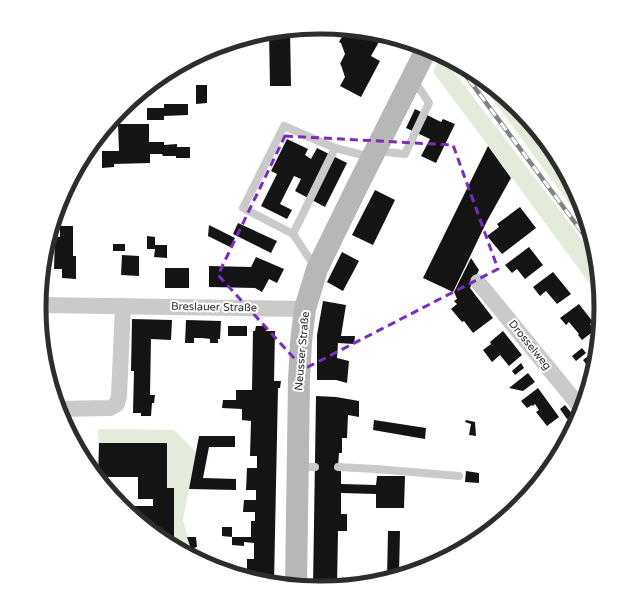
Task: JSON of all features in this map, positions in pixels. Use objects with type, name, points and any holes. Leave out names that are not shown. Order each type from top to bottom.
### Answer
[{"type":"main road","name":"Neusser Straße","points":[[297,580],[307,467],[299,380],[305,308],[317,269],[424,55]]},
{"type":"street","name":"Drosselweg","points":[[478,282],[576,402]]},
{"type":"street","name":"Breslauer Straße","points":[[46,305],[305,308]]},
{"type":"street","points":[[66,409],[110,408],[117,404],[119,396],[123,306]]},
{"type":"lane","points":[[317,269],[293,234],[242,208],[284,126],[335,148],[374,154]]},
{"type":"lane","points":[[293,234],[335,148]]},
{"type":"lane","points":[[338,467],[460,476]]},
{"type":"highlighted area","points":[[285,136],[453,145],[498,269],[304,369],[218,275]]},
{"type":"green space","points":[[438,61],[450,67],[586,245],[593,288],[513,179],[433,72]]},
{"type":"green space","points":[[487,92],[513,114],[537,141],[557,171],[577,214]]},
{"type":"green space","points":[[98,429],[174,430],[196,452],[183,520],[189,542],[184,545],[170,536],[174,536],[174,488],[167,488],[167,443],[99,443]]},
{"type":"building","points":[[343,35],[380,40],[371,56],[380,61],[361,97],[340,86],[345,77],[340,64],[345,54],[341,43],[339,42]]},
{"type":"building","points":[[290,36],[291,86],[270,86],[269,39]]},
{"type":"building","points":[[196,85],[207,85],[207,103],[196,104]]},
{"type":"building","points":[[164,104],[188,104],[188,115],[164,116],[164,120],[147,120],[147,108],[164,108]]},
{"type":"building","points":[[415,109],[441,122],[443,119],[455,124],[436,163],[421,156],[430,139],[406,128]]},
{"type":"building","points":[[118,124],[149,124],[149,142],[164,142],[164,145],[177,144],[177,147],[190,147],[190,158],[176,158],[176,156],[150,154],[150,163],[114,164],[114,167],[102,168],[102,151],[119,151]]},
{"type":"building","points":[[287,139],[308,149],[305,155],[311,159],[317,148],[347,163],[325,207],[295,191],[301,179],[294,176],[280,204],[292,210],[287,219],[261,206],[277,174],[271,171]]},
{"type":"building","points":[[488,146],[511,178],[487,221],[453,292],[423,278]]},
{"type":"building","points":[[375,190],[395,200],[373,245],[352,235]]},
{"type":"building","points":[[520,207],[536,228],[502,254],[487,236],[499,227],[497,224]]},
{"type":"building","points":[[238,223],[277,241],[271,253],[233,234]]},
{"type":"building","points":[[209,225],[235,238],[230,247],[208,236]]},
{"type":"building","points":[[60,226],[73,226],[73,256],[76,256],[76,279],[62,278],[62,269],[54,269],[55,242],[56,237],[60,237]]},
{"type":"building","points":[[147,236],[155,237],[155,245],[167,245],[167,258],[154,257],[155,249],[147,249]]},
{"type":"building","points":[[113,244],[125,244],[125,251],[113,251]]},
{"type":"building","points":[[529,247],[543,265],[525,279],[517,269],[512,273],[505,265]]},
{"type":"building","points":[[342,252],[359,261],[343,291],[327,282]]},
{"type":"building","points":[[122,255],[139,256],[139,276],[121,275]]},
{"type":"building","points":[[256,257],[284,269],[277,283],[269,279],[262,292],[255,288],[209,287],[209,266],[251,267]]},
{"type":"building","points":[[471,258],[479,270],[470,288],[493,318],[473,333],[464,321],[462,322],[451,309],[457,304],[454,301],[457,299],[454,292]]},
{"type":"building","points":[[165,268],[189,268],[189,288],[165,288]]},
{"type":"building","points":[[553,272],[571,294],[557,304],[546,291],[540,296],[533,287]]},
{"type":"building","points":[[323,301],[346,305],[341,336],[355,336],[354,344],[338,343],[337,358],[349,361],[347,383],[336,380],[317,380],[317,335]]},
{"type":"building","points":[[579,304],[593,322],[590,324],[593,327],[592,332],[582,340],[569,322],[566,325],[560,318]]},
{"type":"building","points":[[132,319],[172,320],[171,340],[151,339],[150,395],[155,395],[154,403],[152,403],[151,416],[141,416],[141,413],[133,413],[134,371],[131,371]]},
{"type":"building","points":[[186,320],[221,321],[220,339],[218,339],[218,343],[210,343],[210,339],[194,338],[194,343],[185,343]]},
{"type":"building","points":[[228,326],[247,326],[247,336],[228,336]]},
{"type":"building","points":[[256,326],[266,326],[266,331],[275,331],[274,381],[281,381],[280,388],[278,388],[274,577],[247,571],[247,559],[254,559],[254,543],[244,542],[244,546],[232,545],[232,537],[251,537],[251,521],[255,521],[255,512],[243,512],[244,500],[256,500],[256,490],[246,490],[247,468],[257,468],[257,456],[250,456],[251,421],[242,420],[242,409],[222,408],[223,400],[236,400],[236,390],[252,390],[253,331],[255,331]]},
{"type":"building","points":[[503,331],[522,355],[509,366],[500,355],[492,362],[483,350]]},
{"type":"building","points":[[582,348],[586,353],[576,361],[572,356]]},
{"type":"building","points":[[589,355],[587,365],[583,360]]},
{"type":"building","points":[[521,363],[524,368],[515,375],[512,371]]},
{"type":"building","points":[[528,373],[535,382],[523,391],[509,388]]},
{"type":"building","points":[[538,388],[559,417],[547,426],[536,412],[539,410],[535,404],[527,408],[521,401]]},
{"type":"building","points":[[316,396],[336,397],[359,401],[359,417],[348,415],[347,438],[342,438],[342,453],[339,453],[338,467],[341,471],[341,484],[376,485],[377,476],[405,476],[404,508],[376,508],[376,494],[341,493],[341,514],[347,514],[347,531],[338,531],[337,580],[313,581]]},
{"type":"building","points":[[565,405],[572,414],[571,416],[567,419],[560,409]]},
{"type":"building","points":[[374,420],[426,428],[425,439],[373,430]]},
{"type":"building","points":[[466,420],[475,422],[476,436],[469,435],[471,424],[465,422]]},
{"type":"building","points":[[199,436],[235,436],[235,447],[209,447],[203,478],[236,479],[236,490],[189,489]]},
{"type":"building","points":[[99,443],[167,443],[167,488],[174,488],[174,537],[168,535],[132,506],[153,506],[153,499],[138,499],[138,477],[105,477],[98,467]]},
{"type":"building","points":[[466,471],[479,473],[479,483],[465,482]]},
{"type":"building","points":[[222,527],[232,527],[232,537],[222,536]]},
{"type":"building","points":[[388,531],[400,531],[399,569],[387,573]]},
{"type":"building","points":[[187,537],[196,537],[197,547],[191,548]]},
{"type":"railway","points":[[467,77],[583,233]]}]
